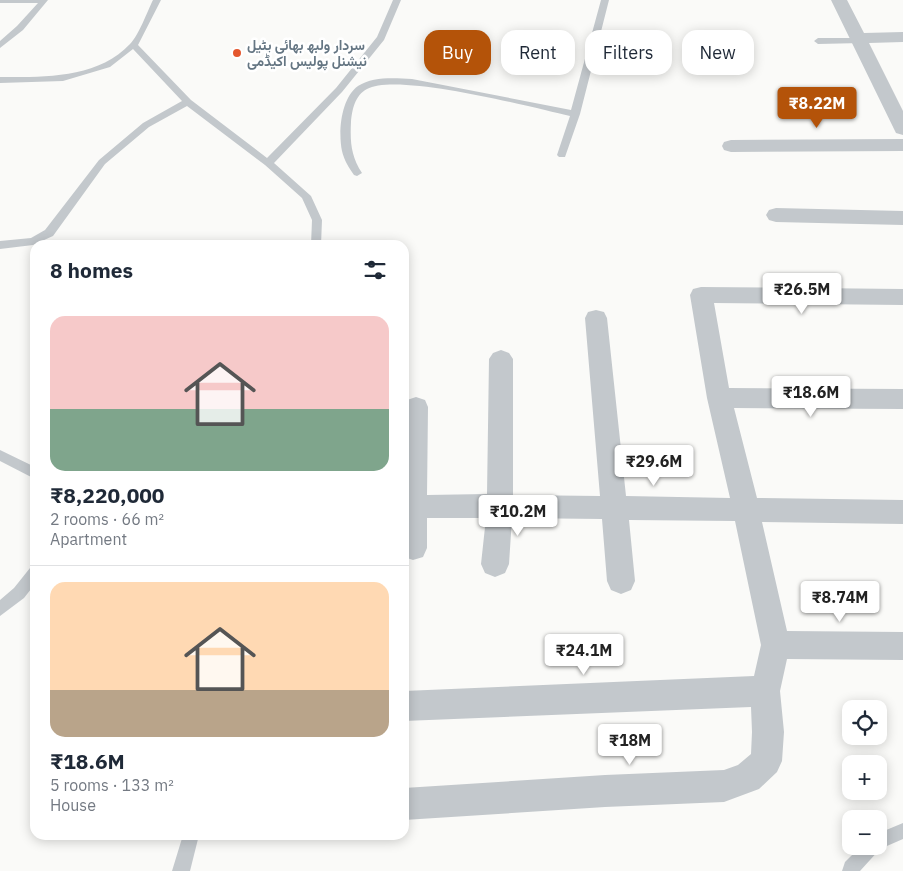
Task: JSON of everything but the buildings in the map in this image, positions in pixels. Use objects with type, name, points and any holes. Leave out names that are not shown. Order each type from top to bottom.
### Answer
[{"type":"street","points":[[839,0],[903,129]]},
{"type":"street","points":[[858,39],[903,37]]},
{"type":"street","points":[[879,56],[903,92]]},
{"type":"street","points":[[731,146],[903,145]]},
{"type":"street","points":[[776,215],[903,218]]},
{"type":"street","points":[[409,804],[605,791],[724,786],[748,778],[766,761],[768,732],[765,691],[776,645],[719,398],[701,295],[903,298]]},
{"type":"street","points":[[596,318],[612,508],[621,581]]},
{"type":"street","points":[[495,564],[500,506],[501,359]]},
{"type":"street","points":[[719,398],[903,399]]},
{"type":"street","points":[[413,548],[409,507],[416,407]]},
{"type":"street","points":[[409,507],[500,506],[903,512]]},
{"type":"street","points":[[776,645],[903,646]]},
{"type":"street","points":[[409,706],[765,691]]},
{"type":"lane","points":[[0,1],[43,0]]},
{"type":"lane","points":[[0,45],[20,28],[43,0]]},
{"type":"lane","points":[[0,80],[60,79],[107,65],[134,45],[157,0]]},
{"type":"lane","points":[[268,163],[339,90],[381,38],[397,0]]},
{"type":"lane","points":[[562,155],[576,114],[604,0]]},
{"type":"lane","points":[[818,41],[858,39]]},
{"type":"lane","points":[[134,45],[188,102],[268,163],[306,196],[317,220],[316,240]]},
{"type":"lane","points":[[357,173],[347,158],[345,140],[349,101],[356,92],[369,84],[400,80],[498,97],[576,114]]},
{"type":"lane","points":[[35,240],[49,232],[102,162],[146,126],[188,102]]},
{"type":"lane","points":[[0,246],[30,241]]},
{"type":"lane","points":[[0,455],[30,470]]},
{"type":"lane","points":[[0,609],[19,593],[30,579]]},
{"type":"lane","points":[[887,838],[903,831]]},
{"type":"lane","points":[[181,871],[190,840]]},
{"type":"lane","points":[[851,871],[851,868],[864,855]]},
{"type":"place","name":"سردار ولبھ بھائی پٹیل نیشنل پولیس اکیڈمی","points":[[237,53]]}]
